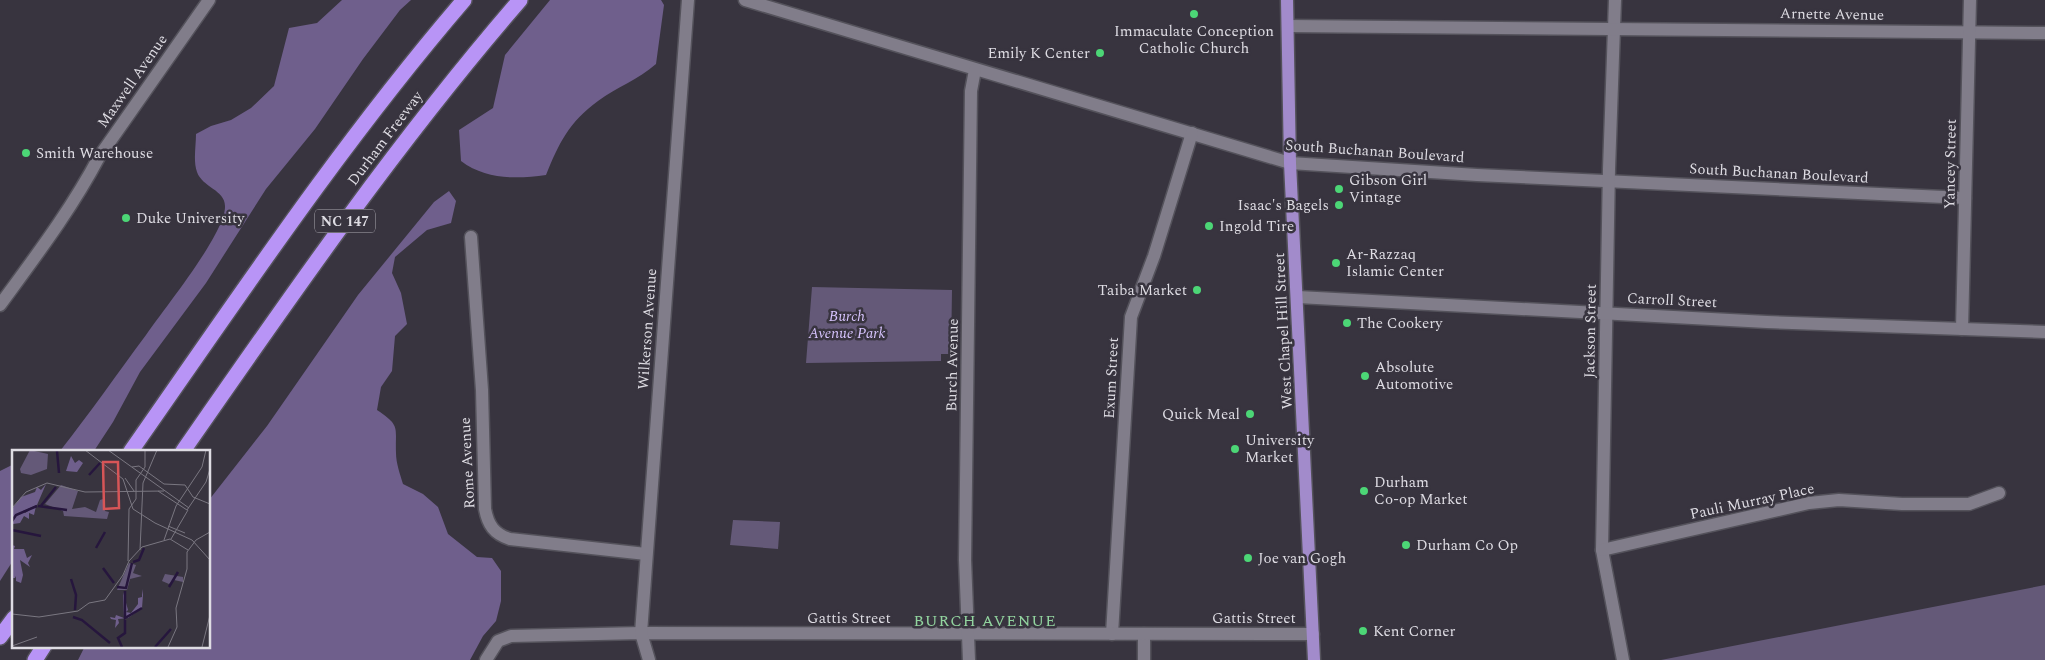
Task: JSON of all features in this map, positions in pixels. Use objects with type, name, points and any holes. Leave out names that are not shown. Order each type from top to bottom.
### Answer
[{"type":"highway","name":"Durham Freeway","points":[[132,450],[314,189],[371,112],[464,0]]},
{"type":"highway","name":"Durham Freeway","points":[[184,450],[364,194],[434,102],[520,0]]},
{"type":"highway","points":[[0,637],[12,621]]},
{"type":"highway","points":[[35,660],[43,648]]},
{"type":"main road","name":"West Chapel Hill Street","points":[[1287,0],[1290,163],[1298,297],[1314,660]]},
{"type":"street","name":"Maxwell Avenue","points":[[0,305],[42,248],[84,185],[99,157],[209,0]]},
{"type":"street","name":"Wilkerson Avenue","points":[[649,660],[641,634],[688,0]]},
{"type":"street","name":"South Buchanan Boulevard","points":[[745,0],[1290,163],[1965,198]]},
{"type":"street","name":"Jackson Street","points":[[1615,0],[1609,181],[1602,550],[1623,660]]},
{"type":"street","name":"Yancey Street","points":[[1962,329],[1970,0]]},
{"type":"street","name":"Arnette Avenue","points":[[1288,26],[2045,33]]},
{"type":"street","name":"Burch Avenue","points":[[969,660],[965,560],[971,91],[975,70]]},
{"type":"street","name":"Exum Street","points":[[1112,634],[1131,316],[1154,256],[1192,133]]},
{"type":"street","name":"Rome Avenue","points":[[471,237],[482,390],[485,509],[490,526],[502,536],[510,539],[646,554]]},
{"type":"street","name":"Carroll Street","points":[[1298,297],[1606,313],[2045,332]]},
{"type":"street","name":"Pauli Murray Place","points":[[1602,550],[1809,503],[1839,500],[1902,504],[1970,504],[1999,493]]},
{"type":"street","name":"Gattis Street","points":[[486,660],[498,641],[511,636],[641,634],[1313,634]]},
{"type":"street","points":[[1144,634],[1144,660]]},
{"type":"green space","name":"Burch Avenue Park","points":[[812,287],[952,290],[951,354],[941,354],[941,361],[806,363]]},
{"type":"green space","points":[[733,520],[780,522],[778,549],[730,545]]},
{"type":"green space","points":[[2045,585],[2045,660],[1661,660]]},
{"type":"shaded area","points":[[342,0],[411,0],[400,10],[363,59],[315,129],[266,189],[206,283],[140,372],[113,422],[95,450],[61,450],[192,271],[205,252],[223,218],[224,201],[217,192],[203,181],[197,172],[195,158],[196,134],[211,126],[231,120],[251,108],[274,86],[289,28],[317,23]]},
{"type":"shaded area","points":[[550,0],[661,0],[664,5],[656,64],[642,75],[598,101],[579,117],[566,134],[546,175],[502,177],[481,172],[461,161],[459,130],[493,108],[505,55]]},
{"type":"shaded area","points":[[449,191],[456,201],[451,223],[427,230],[395,257],[392,273],[401,293],[407,324],[395,336],[392,371],[381,387],[377,410],[390,420],[395,428],[398,468],[403,484],[423,494],[438,507],[448,534],[477,557],[492,558],[501,571],[501,601],[496,621],[483,636],[470,660],[78,660],[84,648],[210,648],[210,499],[267,426],[358,295],[434,202]]},
{"type":"shaded area","points":[[12,465],[12,562],[0,581],[0,471]]},
{"type":"place","name":"Immaculate Conception Catholic Church","points":[[1194,14]]},
{"type":"place","name":"Emily K Center","points":[[1100,53]]},
{"type":"place","name":"Smith Warehouse","points":[[26,153]]},
{"type":"place","name":"Gibson Girl Vintage","points":[[1339,189]]},
{"type":"place","name":"Isaac's Bagels","points":[[1339,205]]},
{"type":"place","name":"Duke University","points":[[126,218]]},
{"type":"place","name":"Ingold Tire","points":[[1209,226]]},
{"type":"place","name":"Ar-Razzaq Islamic Center","points":[[1336,263]]},
{"type":"place","name":"Taiba Market","points":[[1197,290]]},
{"type":"place","name":"The Cookery","points":[[1347,323]]},
{"type":"place","name":"Absolute Automotive","points":[[1365,376]]},
{"type":"place","name":"Quick Meal","points":[[1250,414]]},
{"type":"place","name":"University Market","points":[[1235,449]]},
{"type":"place","name":"Durham Co-op Market","points":[[1364,491]]},
{"type":"place","name":"Durham Co Op","points":[[1406,545]]},
{"type":"place","name":"Joe van Gogh","points":[[1248,558]]},
{"type":"place","name":"Kent Corner","points":[[1363,631]]},
{"type":"district","name":"BURCH AVENUE","points":[[985,620]]}]
